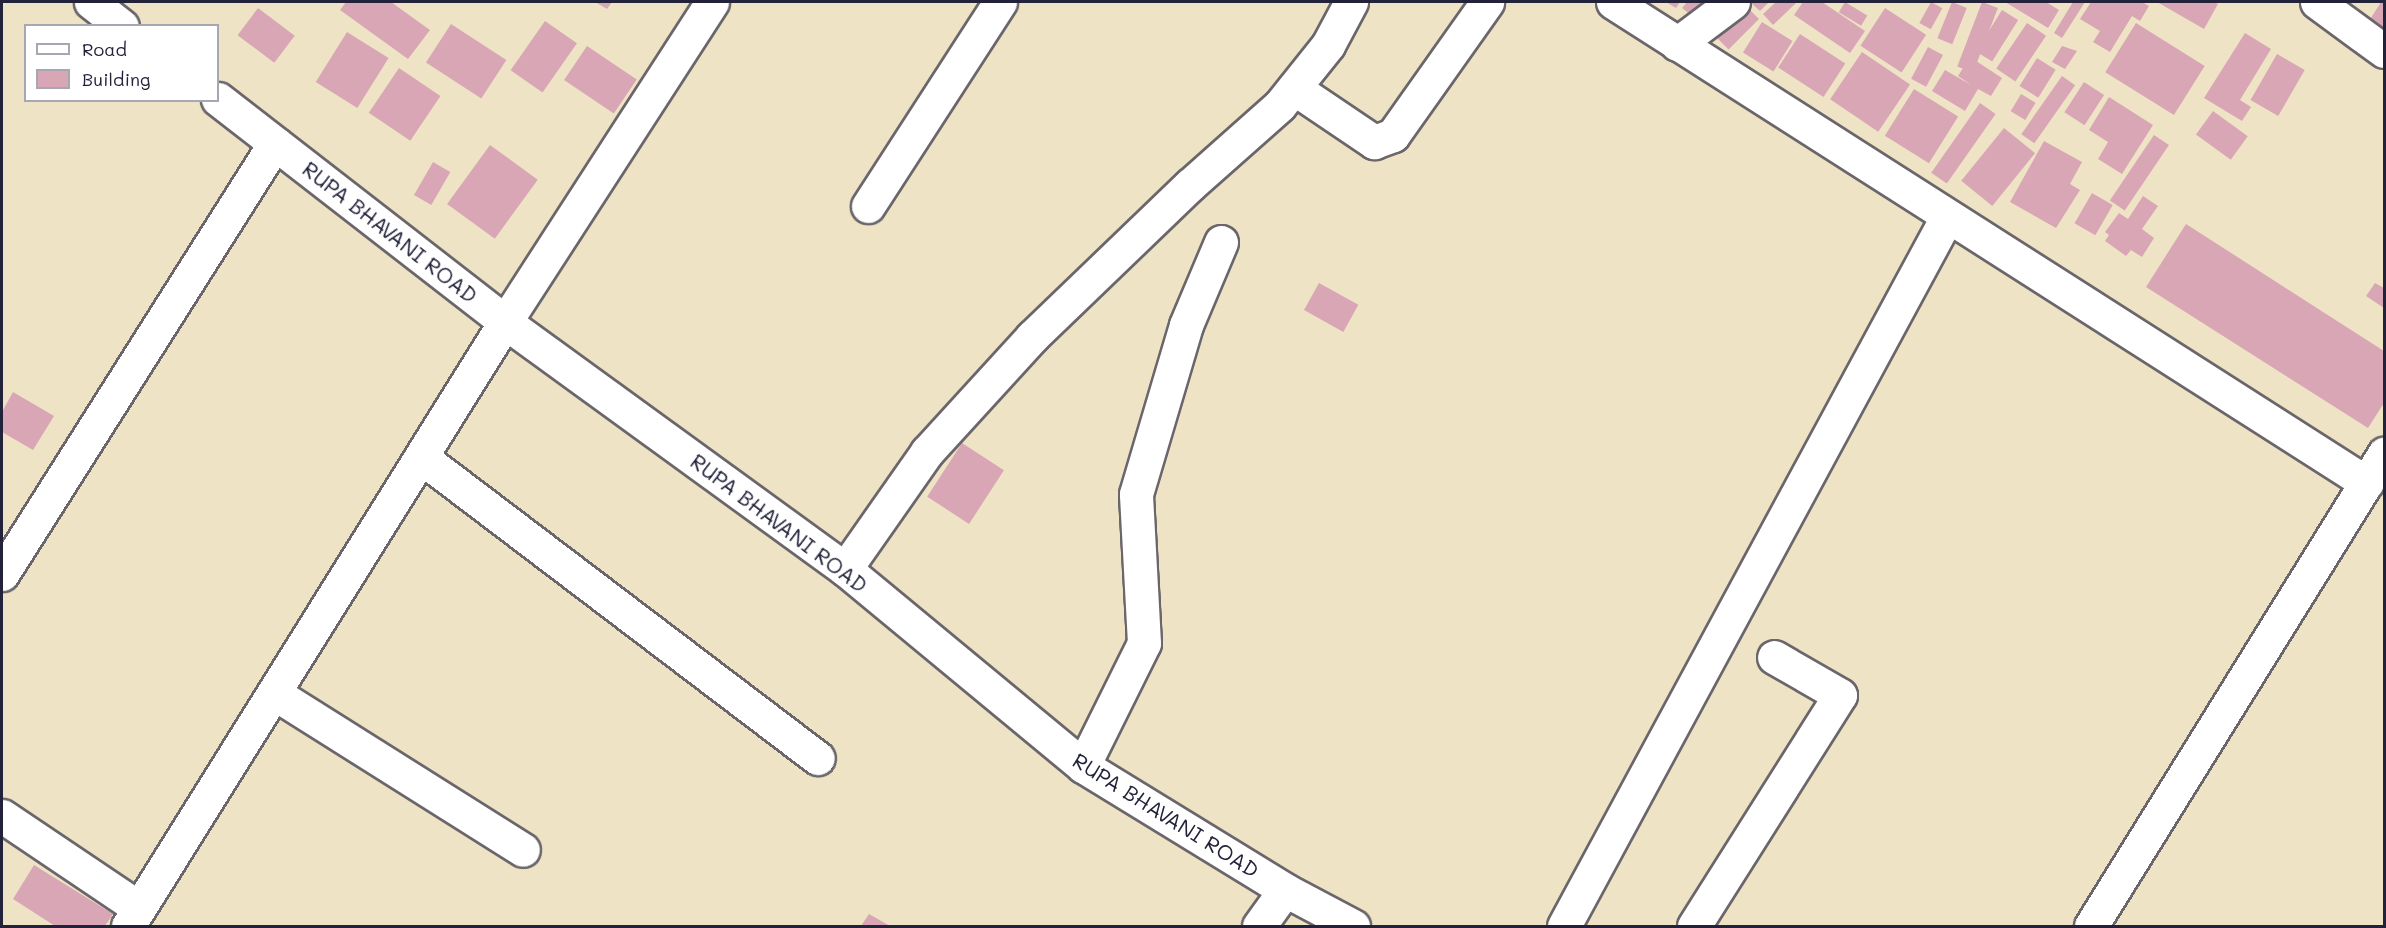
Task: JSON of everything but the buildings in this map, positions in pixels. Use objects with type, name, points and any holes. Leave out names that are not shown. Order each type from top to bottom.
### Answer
[{"type":"street","points":[[91,2],[119,24]]},
{"type":"street","points":[[2,816],[134,917],[505,322],[712,2]]},
{"type":"street","points":[[868,206],[1000,2]]},
{"type":"street","points":[[845,569],[927,452],[1032,337],[1190,185],[1280,105],[1328,45],[1351,2]]},
{"type":"street","points":[[1294,88],[1374,142],[1393,135],[1487,2]]},
{"type":"street","points":[[1613,2],[2367,483]]},
{"type":"street","points":[[1677,44],[1733,2]]},
{"type":"street","points":[[2317,2],[2385,51]]},
{"type":"street","name":"RUPA BHAVANI ROAD","points":[[219,100],[505,322],[845,569],[1083,766],[1285,890],[1353,927]]},
{"type":"street","points":[[2,574],[274,143]]},
{"type":"street","points":[[1564,927],[1947,217]]},
{"type":"street","points":[[1083,766],[1144,643],[1136,494],[1186,326],[1221,242]]},
{"type":"street","points":[[2091,927],[2385,454]]},
{"type":"street","points":[[421,457],[818,758]]},
{"type":"street","points":[[1694,927],[1840,695],[1774,657]]},
{"type":"street","points":[[274,693],[523,850]]},
{"type":"street","points":[[1259,927],[1285,890]]}]
